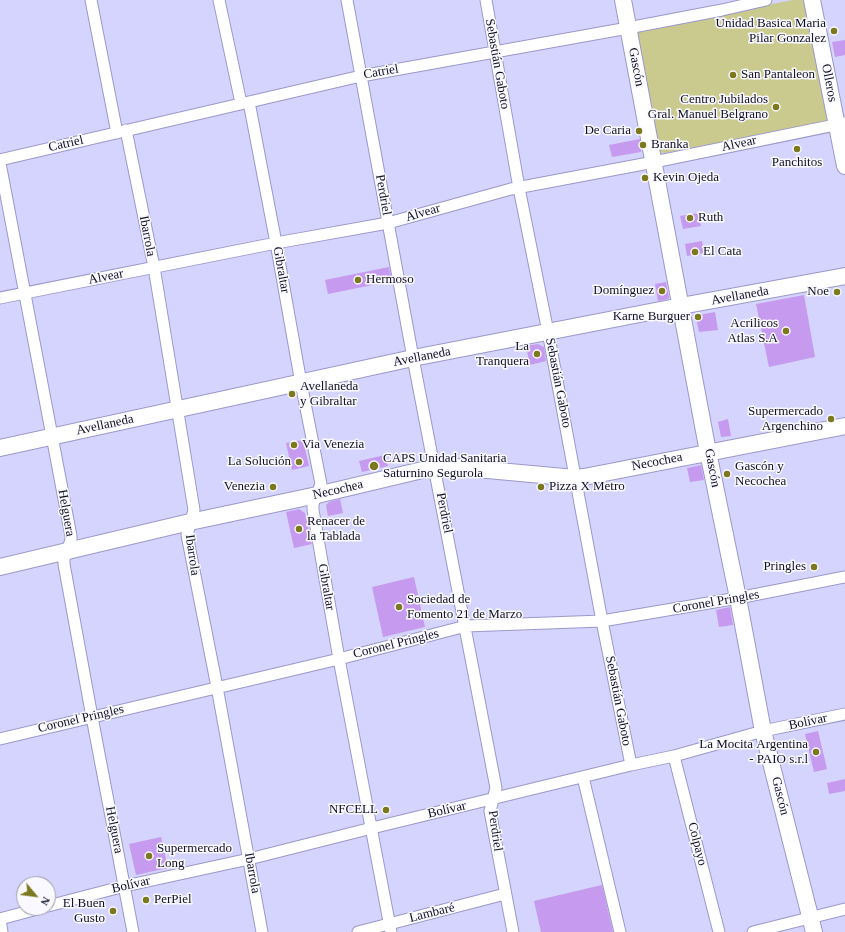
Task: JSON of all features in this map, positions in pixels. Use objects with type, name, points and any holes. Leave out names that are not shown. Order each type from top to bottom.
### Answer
[{"type":"street","name":"Ibarrola","points":[[92,0],[121,132],[154,267],[176,410],[194,510],[187,535],[217,687],[262,932]]},
{"type":"street","name":"Gibraltar","points":[[219,0],[245,103],[276,243],[321,484],[313,504],[313,510],[339,659],[390,928]]},
{"type":"street","name":"Perdriel","points":[[347,0],[496,788],[490,811],[513,932]]},
{"type":"street","name":"Sebastián Gaboto","points":[[486,0],[519,188],[631,765]]},
{"type":"street","name":"Gascón","points":[[623,0],[708,452],[738,598],[763,732],[812,925]]},
{"type":"street","name":"Catriel","points":[[0,160],[361,76],[628,28],[766,0]]},
{"type":"street","name":"Olleros","points":[[812,0],[841,124],[845,166]]},
{"type":"street","name":"Alvear","points":[[0,298],[276,243],[388,223],[519,188],[841,124]]},
{"type":"street","name":"Helguera","points":[[0,163],[71,537],[68,551],[64,559],[64,564],[134,932]]},
{"type":"street","name":"Avellaneda","points":[[0,448],[414,358],[845,276]]},
{"type":"street","name":"Necochea","points":[[0,567],[190,522],[317,495],[435,467],[452,467],[575,478],[845,426]]},
{"type":"street","name":"Coronel Pringles","points":[[0,739],[339,659],[466,626],[602,621],[845,578]]},
{"type":"street","name":"Bolívar","points":[[56,904],[125,886],[249,859],[631,765],[674,756],[763,732],[845,714]]},
{"type":"street","name":"Colpayo","points":[[674,756],[719,932]]},
{"type":"street","points":[[583,777],[620,932]]},
{"type":"street","name":"Lambaré","points":[[358,932],[390,928],[505,894]]},
{"type":"street","points":[[753,932],[812,925],[845,909]]},
{"type":"street","points":[[2,932],[0,920],[16,915]]},
{"type":"shaded area","points":[[793,0],[804,0],[806,2],[828,120],[826,123],[664,153],[658,152],[635,32],[638,29]]},
{"type":"building","points":[[845,40],[845,55],[835,57],[832,42]]},
{"type":"building","points":[[640,139],[641,152],[612,157],[609,145]]},
{"type":"building","points":[[698,213],[701,226],[683,229],[680,216]]},
{"type":"building","points":[[702,241],[704,253],[687,256],[685,244]]},
{"type":"building","name":"Hermoso","points":[[389,267],[392,281],[328,294],[325,280]]},
{"type":"building","name":"Domínguez","points":[[666,282],[669,297],[668,299],[658,301],[655,284]]},
{"type":"building","name":"Acrilicos Atlas S.A","points":[[804,295],[815,357],[769,367],[756,304]]},
{"type":"building","points":[[715,312],[718,330],[699,332],[696,318],[698,315]]},
{"type":"building","name":"La Tranquera","points":[[538,344],[544,347],[546,361],[530,365],[526,346]]},
{"type":"building","points":[[728,419],[731,436],[721,437],[718,422]]},
{"type":"building","points":[[303,440],[309,466],[292,470],[286,443]]},
{"type":"building","points":[[385,455],[388,466],[362,472],[359,461]]},
{"type":"building","points":[[701,465],[704,480],[690,482],[687,468]]},
{"type":"building","points":[[340,499],[343,513],[328,516],[326,505],[329,502]]},
{"type":"building","name":"Renacer de la Tablada","points":[[299,509],[305,513],[312,544],[294,548],[286,512]]},
{"type":"building","name":"Sociedad de Fomento 21 de Marzo","points":[[414,577],[425,627],[383,637],[372,587]]},
{"type":"building","points":[[730,607],[733,625],[719,627],[716,610]]},
{"type":"building","name":"La Mocita Argentina - PAIO s.r.l","points":[[818,731],[827,769],[814,772],[805,734]]},
{"type":"building","points":[[845,779],[845,791],[829,794],[827,783]]},
{"type":"building","name":"Supermercado Long","points":[[161,837],[168,868],[136,875],[129,844]]},
{"type":"building","points":[[602,885],[613,932],[541,932],[534,901]]},
{"type":"place","name":"Unidad Basica Maria Pilar Gonzalez","points":[[834,31]]},
{"type":"place","name":"San Pantaleon","points":[[733,75]]},
{"type":"place","name":"Centro Jubilados Gral. Manuel Belgrano","points":[[776,107]]},
{"type":"place","name":"De Caria","points":[[639,131]]},
{"type":"place","name":"Branka","points":[[643,145]]},
{"type":"place","name":"Panchitos","points":[[797,149]]},
{"type":"place","name":"Kevin Ojeda","points":[[645,178]]},
{"type":"place","name":"Ruth","points":[[690,218]]},
{"type":"place","name":"El Cata","points":[[695,252]]},
{"type":"place","name":"Hermoso","points":[[358,280]]},
{"type":"place","name":"Domínguez","points":[[662,291]]},
{"type":"place","name":"Noe","points":[[837,292]]},
{"type":"place","name":"Karne Burguer","points":[[698,317]]},
{"type":"place","name":"Acrilicos Atlas S.A","points":[[786,331]]},
{"type":"place","name":"La Tranquera","points":[[537,354]]},
{"type":"place","name":"Avellaneda y Gibraltar","points":[[292,394]]},
{"type":"place","name":"Supermercado Argenchino","points":[[831,419]]},
{"type":"place","name":"Via Venezia","points":[[294,445]]},
{"type":"place","name":"La Solución","points":[[299,462]]},
{"type":"place","name":"CAPS Unidad Sanitaria Saturnino Segurola","points":[[374,466]]},
{"type":"place","name":"Gascón y Necochea","points":[[727,474]]},
{"type":"place","name":"Venezia","points":[[273,487]]},
{"type":"place","name":"Pizza X Metro","points":[[541,487]]},
{"type":"place","name":"Renacer de la Tablada","points":[[299,529]]},
{"type":"place","name":"Pringles","points":[[814,567]]},
{"type":"place","name":"Sociedad de Fomento 21 de Marzo","points":[[399,607]]},
{"type":"place","name":"La Mocita Argentina - PAIO s.r.l","points":[[816,752]]},
{"type":"place","name":"NFCELL","points":[[386,810]]},
{"type":"place","name":"Supermercado Long","points":[[149,856]]},
{"type":"place","name":"PerPiel","points":[[146,900]]},
{"type":"place","name":"El Buen Gusto","points":[[113,911]]}]
